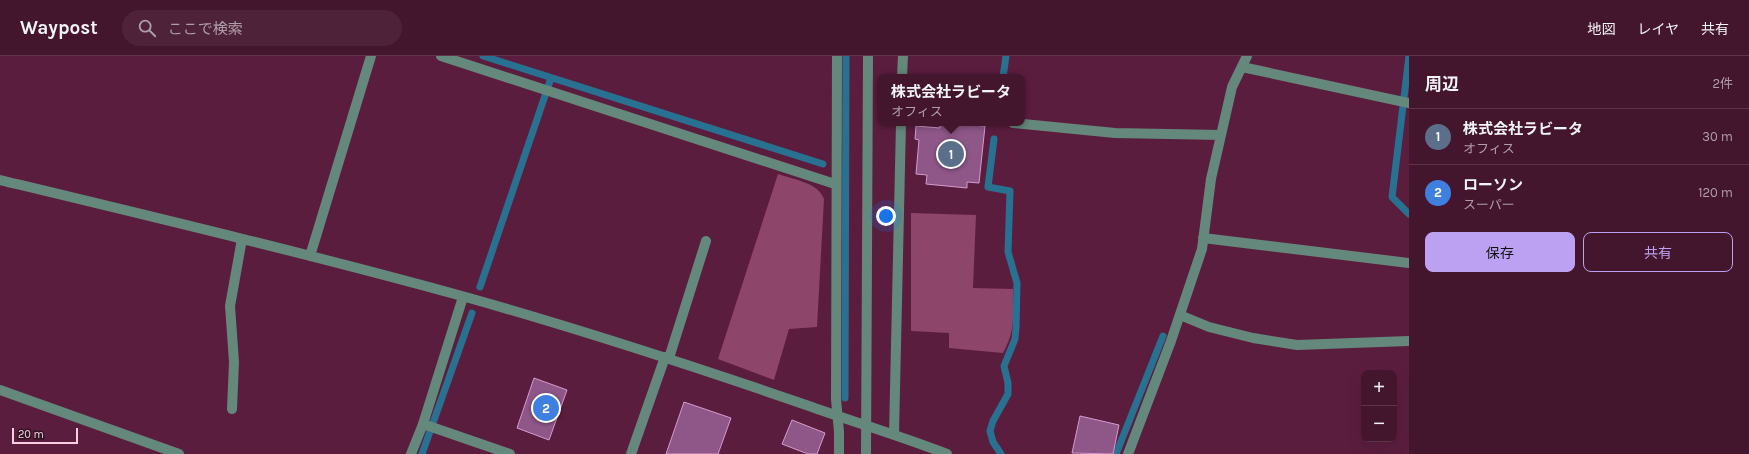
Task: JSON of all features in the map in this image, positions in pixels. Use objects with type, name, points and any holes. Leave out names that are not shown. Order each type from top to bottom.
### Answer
[{"type":"street","points":[[310,256],[371,56]]},
{"type":"street","points":[[441,56],[835,184]]},
{"type":"street","points":[[837,56],[835,184],[836,398],[839,454]]},
{"type":"street","points":[[866,454],[868,56]]},
{"type":"street","points":[[902,74],[903,56]]},
{"type":"street","points":[[1128,454],[1180,315],[1202,249],[1211,178],[1232,87],[1247,56]]},
{"type":"street","points":[[1242,67],[1405,102]]},
{"type":"street","points":[[1025,124],[1114,133],[1221,135]]},
{"type":"street","points":[[894,434],[901,126]]},
{"type":"street","points":[[0,180],[310,256],[463,297],[667,357],[837,416],[894,434],[947,454]]},
{"type":"street","points":[[1203,238],[1409,263]]},
{"type":"street","points":[[232,408],[234,362],[230,306],[242,239]]},
{"type":"street","points":[[631,454],[667,357],[706,241]]},
{"type":"street","points":[[411,454],[428,426],[463,297]]},
{"type":"street","points":[[1180,315],[1209,327],[1252,338],[1297,345],[1409,341]]},
{"type":"street","points":[[0,390],[179,454]]},
{"type":"street","points":[[428,426],[510,454]]},
{"type":"shaded area","points":[[778,174],[811,185],[821,193],[824,199],[817,327],[789,329],[774,380],[718,359]]},
{"type":"shaded area","points":[[911,213],[976,215],[973,288],[1013,289],[1012,329],[1003,353],[949,348],[949,333],[911,331]]},
{"type":"building","points":[[916,126],[940,128],[940,126],[985,126],[979,183],[967,182],[967,188],[926,184],[927,175],[916,174],[919,140],[915,139]]},
{"type":"building","points":[[534,378],[567,390],[549,440],[517,428]]},
{"type":"building","points":[[684,402],[731,418],[718,454],[666,454]]},
{"type":"building","points":[[1080,416],[1119,425],[1113,454],[1072,453]]},
{"type":"building","points":[[792,420],[825,433],[817,454],[808,454],[782,444]]},
{"type":"waterway","points":[[483,56],[823,164]]},
{"type":"waterway","points":[[845,398],[846,56]]},
{"type":"waterway","points":[[1003,74],[1006,56]]},
{"type":"waterway","points":[[1409,56],[1392,197],[1409,214]]},
{"type":"waterway","points":[[480,287],[551,78]]},
{"type":"waterway","points":[[994,139],[988,187],[1010,191],[1008,252],[1017,283],[1015,339],[1004,366],[1008,383],[1008,394],[993,421],[990,431],[993,442],[1001,454]]},
{"type":"waterway","points":[[422,454],[472,313]]},
{"type":"waterway","points":[[1116,454],[1163,336]]},
{"type":"place","name":"株式会社ラビータ","points":[[951,154]]},
{"type":"place","name":"ローソン","points":[[546,408]]}]
